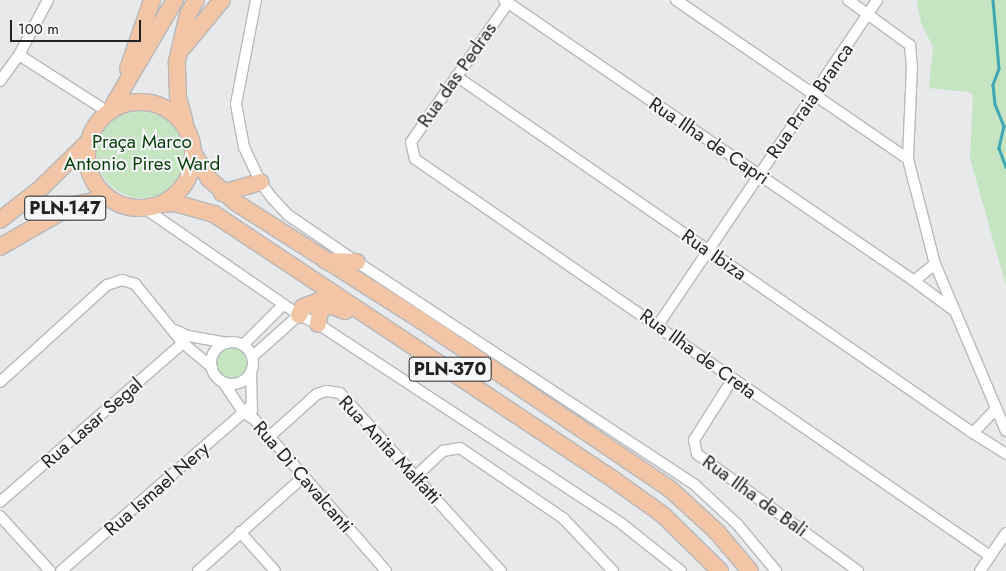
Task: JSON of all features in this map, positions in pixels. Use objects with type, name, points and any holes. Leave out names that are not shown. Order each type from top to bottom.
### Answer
[{"type":"main road","points":[[122,87],[152,0]]},
{"type":"main road","points":[[108,198],[94,182],[90,170],[88,142],[95,125],[109,110],[175,0]]},
{"type":"main road","points":[[186,128],[178,96],[180,51],[188,14],[196,0]]},
{"type":"main road","points":[[180,51],[222,0]]},
{"type":"main road","name":"PLN-370","points":[[109,110],[131,102],[152,102],[171,111],[186,128],[194,154],[204,173],[222,193],[324,261],[422,321],[669,488],[717,532],[750,571]]},
{"type":"main road","name":"PLN-147","points":[[0,220],[40,189],[88,142]]},
{"type":"main road","points":[[152,206],[174,196],[185,184],[194,154]]},
{"type":"main road","points":[[222,193],[260,182]]},
{"type":"main road","name":"PLN-370","points":[[108,198],[126,206],[152,206],[175,203],[214,214],[374,321],[463,377],[663,515],[720,571]]},
{"type":"main road","name":"PLN-147","points":[[0,247],[72,205],[108,198]]},
{"type":"main road","points":[[324,261],[357,262]]},
{"type":"main road","points":[[299,316],[310,303],[332,303],[355,316],[374,321]]},
{"type":"main road","points":[[318,324],[320,311],[332,303]]},
{"type":"main road","points":[[422,321],[435,337],[498,382],[510,395],[507,399],[500,398],[463,377]]},
{"type":"street","points":[[0,81],[48,0]]},
{"type":"street","points":[[256,0],[236,104],[244,147],[260,182],[288,215],[694,484],[738,525],[776,571]]},
{"type":"street","points":[[676,0],[908,159]]},
{"type":"street","points":[[848,0],[904,39],[912,54],[908,159],[935,264],[952,309],[1006,431]]},
{"type":"street","name":"Rua Praia Branca","points":[[658,324],[870,15],[877,0]]},
{"type":"street","name":"Rua das Pedras","points":[[410,148],[411,142],[506,1]]},
{"type":"street","name":"Rua Ilha de Capri","points":[[506,1],[952,309]]},
{"type":"street","points":[[0,62],[16,56]]},
{"type":"street","points":[[16,56],[109,110]]},
{"type":"street","name":"Rua Ibiza","points":[[456,76],[707,251],[1006,454]]},
{"type":"street","name":"Rua Ilha de Creta","points":[[410,148],[420,162],[658,324],[732,380],[990,556]]},
{"type":"street","points":[[152,206],[299,316],[318,324],[622,524],[681,571]]},
{"type":"street","points":[[914,282],[935,264]]},
{"type":"street","points":[[0,382],[107,285],[117,281],[135,284],[183,343],[212,367],[223,382],[239,382],[251,371]]},
{"type":"street","points":[[243,345],[283,304]]},
{"type":"street","points":[[252,357],[299,316]]},
{"type":"street","points":[[174,330],[188,336],[243,345],[252,357],[248,410]]},
{"type":"street","name":"Rua Lasar Segal","points":[[0,502],[183,343]]},
{"type":"street","points":[[212,367],[216,350],[227,343]]},
{"type":"street","name":"Rua Ilha de Bali","points":[[732,380],[694,440],[697,454],[858,571]]},
{"type":"street","name":"Rua Di Cavalcanti","points":[[223,382],[386,571]]},
{"type":"street","name":"Rua Anita Malfatti","points":[[269,437],[317,394],[334,391],[345,397],[500,571]]},
{"type":"street","name":"Rua Ismael Nery","points":[[62,571],[248,410]]},
{"type":"street","points":[[973,433],[996,410]]},
{"type":"street","points":[[416,476],[447,448],[460,448],[563,518],[613,571]]},
{"type":"street","points":[[198,571],[303,477]]},
{"type":"street","points":[[0,516],[50,571]]},
{"type":"street","points":[[240,532],[275,571]]},
{"type":"street","points":[[980,571],[1006,533]]},
{"type":"green space","points":[[917,0],[1006,0],[1006,286],[970,158],[973,95],[968,92],[929,88],[933,47],[921,23]]},
{"type":"green space","name":"Praça Marco Antonio Pires Ward","points":[[133,106],[151,106],[168,113],[181,126],[188,143],[188,161],[181,178],[168,191],[151,198],[133,198],[116,191],[103,178],[96,161],[96,143],[103,126],[116,113]]},
{"type":"green space","points":[[232,348],[243,352],[247,363],[243,374],[232,378],[221,374],[217,363],[221,352]]},
{"type":"waterway","points":[[993,0],[999,69],[993,85],[995,104],[1004,126],[999,148],[1006,167]]}]
